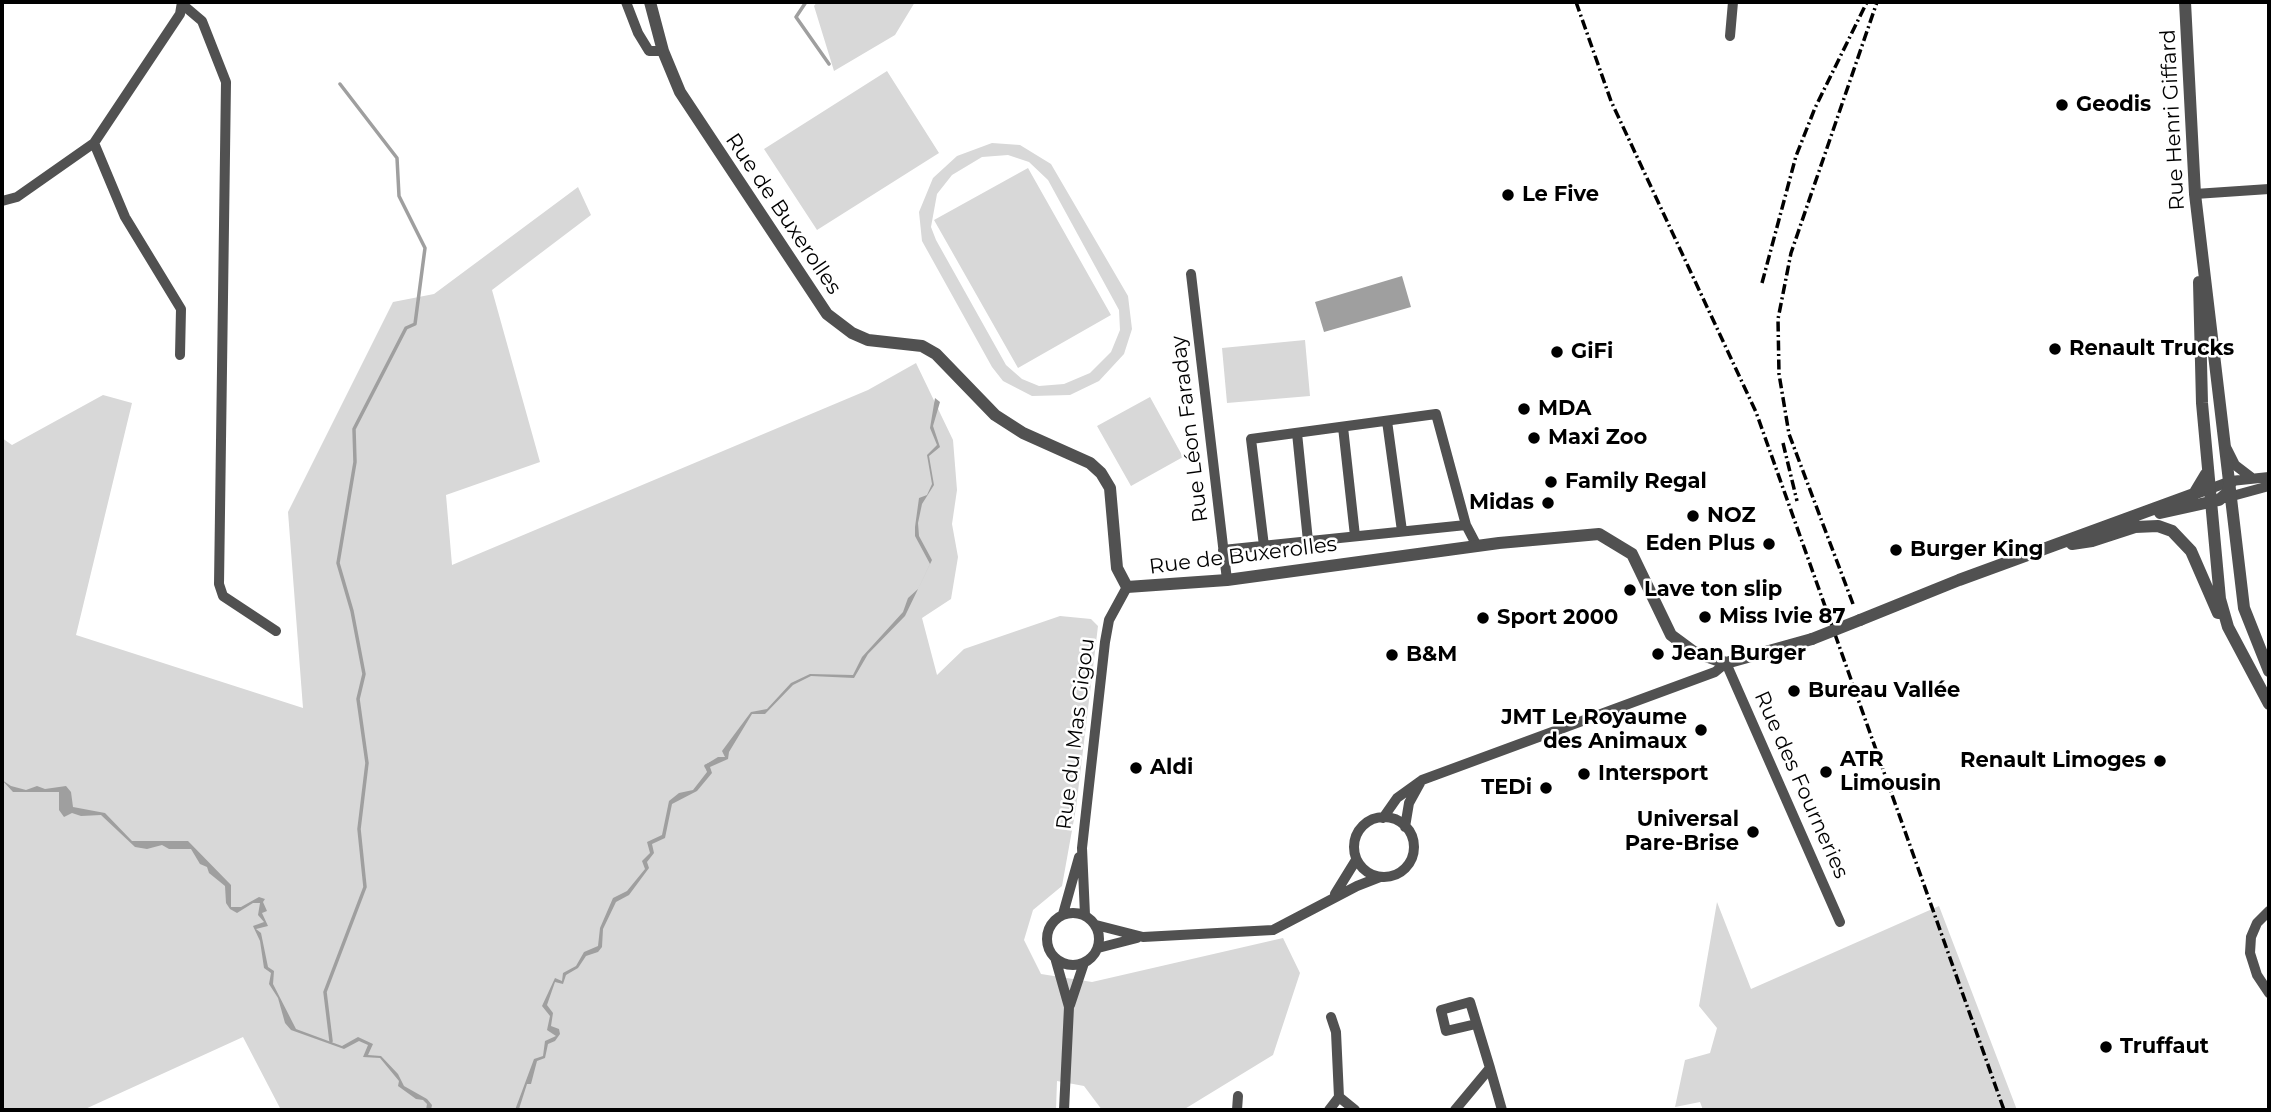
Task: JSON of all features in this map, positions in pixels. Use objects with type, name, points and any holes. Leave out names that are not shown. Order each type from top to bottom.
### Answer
[{"type":"street","points":[[625,2],[649,51],[663,51]]},
{"type":"street","name":"Rue de Buxerolles","points":[[650,2],[663,51],[680,92],[827,314],[852,333],[868,340],[922,346],[936,354],[995,415],[1023,433],[1090,463],[1101,473],[1110,488],[1117,568],[1127,587],[1227,580],[1477,546],[1588,534],[1605,537],[1632,554],[1641,567],[1671,635],[1694,652],[1726,663]]},
{"type":"street","points":[[1730,36],[1733,2]]},
{"type":"street","name":"Rue Henri Giffard","points":[[2185,2],[2199,237],[2231,481],[2244,608],[2269,671]]},
{"type":"street","points":[[2,201],[17,197],[94,143],[175,22],[182,3],[202,21],[226,82],[219,584],[223,596],[276,631]]},
{"type":"street","points":[[94,143],[125,216],[181,309],[180,355]]},
{"type":"street","points":[[2195,194],[2269,190]]},
{"type":"street","name":"Rue Henri Giffard","points":[[2199,237],[2199,340],[2205,449],[2209,489],[2214,502],[2220,599],[2228,627]]},
{"type":"street","name":"Rue Léon Faraday","points":[[1191,274],[1227,580]]},
{"type":"street","points":[[1264,546],[1251,439],[1436,414],[1466,525],[1477,546]]},
{"type":"street","points":[[1387,421],[1402,531]]},
{"type":"street","points":[[1343,427],[1355,536]]},
{"type":"street","points":[[1297,433],[1308,541]]},
{"type":"street","points":[[2226,446],[2235,465],[2252,478]]},
{"type":"street","points":[[2205,449],[2231,481]]},
{"type":"street","points":[[2185,497],[2201,486],[2207,466]]},
{"type":"street","points":[[1383,818],[1397,798],[1422,780],[1715,672],[1726,663],[1812,639],[2047,547],[2185,497],[2231,481],[2269,477]]},
{"type":"street","points":[[2214,502],[2227,493],[2231,481]]},
{"type":"street","points":[[2141,514],[2214,502],[2269,486]]},
{"type":"street","points":[[1223,550],[1466,525]]},
{"type":"street","points":[[2047,547],[2092,541],[2134,527],[2158,526],[2168,530],[2191,551],[2215,609],[2228,627],[2269,704]]},
{"type":"street","name":"Rue du Mas Gigou","points":[[1084,915],[1082,848],[1107,631],[1109,620],[1127,587]]},
{"type":"street","name":"Rue des Fourneries","points":[[1726,663],[1840,922]]},
{"type":"street","points":[[1405,827],[1409,803],[1422,780]]},
{"type":"street","points":[[1098,948],[1143,936],[1273,930],[1331,899],[1380,877],[1399,873],[1412,859],[1413,839],[1405,827],[1393,819],[1383,818],[1374,819],[1359,831],[1354,840],[1356,860],[1331,899]]},
{"type":"street","name":"Rue du Mas Gigou","points":[[1063,914],[1082,848]]},
{"type":"street","points":[[1356,860],[1370,874],[1380,877]]},
{"type":"street","points":[[2269,911],[2257,923],[2251,936],[2250,953],[2258,975],[2269,993]]},
{"type":"street","points":[[1069,1007],[1056,961],[1048,949],[1046,936],[1051,924],[1063,914],[1084,915],[1096,925],[1143,936]]},
{"type":"street","points":[[1056,961],[1072,965],[1084,963],[1094,956],[1100,938],[1096,925]]},
{"type":"street","points":[[1064,1110],[1069,1007],[1084,963]]},
{"type":"street","points":[[1329,1110],[1339,1097],[1336,1032],[1331,1017]]},
{"type":"street","points":[[1476,1024],[1502,1110]]},
{"type":"street","points":[[1455,1110],[1490,1068]]},
{"type":"street","points":[[1237,1110],[1238,1096]]},
{"type":"street","points":[[1339,1097],[1354,1110]]},
{"type":"shaded area","points":[[817,2],[915,2],[895,35],[834,71],[814,6]]},
{"type":"shaded area","points":[[887,71],[939,153],[817,230],[764,149]]},
{"type":"shaded area","points":[[992,143],[1020,145],[1051,164],[1128,296],[1132,329],[1124,354],[1099,381],[1070,395],[1032,396],[1003,381],[992,367],[922,241],[919,212],[933,178],[957,156]],"holes":[[[1008,155],[1029,162],[1048,180],[1119,310],[1120,330],[1111,352],[1090,373],[1064,384],[1039,386],[1022,379],[1006,365],[931,227],[937,194],[952,175],[982,157]]]},
{"type":"shaded area","points":[[1028,168],[1111,315],[1018,368],[934,220]]},
{"type":"shaded area","points":[[578,187],[591,215],[492,290],[540,462],[446,495],[452,565],[868,390],[916,363],[953,440],[957,490],[952,524],[958,557],[951,599],[922,618],[937,675],[964,649],[1060,616],[1091,619],[1098,626],[1076,808],[1062,886],[1033,910],[1024,940],[1041,974],[1092,982],[1283,938],[1300,973],[1273,1055],[1183,1110],[1102,1110],[1084,1086],[1057,1081],[1056,1110],[281,1110],[243,1037],[83,1110],[2,1110],[2,438],[12,445],[103,395],[132,403],[76,635],[303,708],[288,512],[393,302],[434,294]]},
{"type":"shaded area","points":[[1402,276],[1411,307],[1324,332],[1315,302]]},
{"type":"shaded area","points":[[1305,340],[1310,396],[1227,403],[1222,348]]},
{"type":"shaded area","points":[[1150,397],[1183,457],[1131,486],[1097,426]]},
{"type":"shaded area","points":[[935,398],[940,402],[933,426],[940,447],[929,456],[934,485],[922,504],[918,523],[919,536],[932,560],[905,616],[868,654],[854,678],[811,676],[793,685],[765,714],[752,714],[729,752],[728,759],[710,767],[712,773],[697,791],[672,804],[665,838],[652,844],[654,853],[647,862],[649,868],[629,895],[616,902],[603,929],[602,947],[598,952],[586,956],[578,968],[566,975],[563,984],[555,982],[547,1005],[553,1013],[551,1026],[559,1029],[560,1034],[555,1041],[548,1044],[545,1058],[537,1061],[531,1084],[527,1084],[519,1109],[515,1110],[534,1059],[543,1056],[545,1041],[556,1036],[547,1030],[550,1016],[542,1006],[555,978],[562,981],[563,973],[576,966],[584,952],[598,946],[600,928],[613,898],[627,891],[645,869],[642,861],[650,853],[647,842],[662,835],[669,801],[679,793],[693,790],[707,772],[705,765],[718,757],[725,757],[722,751],[751,712],[767,709],[791,683],[810,674],[853,675],[862,657],[903,612],[908,598],[918,589],[930,564],[915,536],[915,527],[919,498],[927,495],[932,484],[927,455],[937,445],[930,428]]},
{"type":"shaded area","points":[[2,780],[26,790],[37,786],[45,789],[66,786],[71,792],[73,807],[105,813],[132,841],[188,841],[231,885],[231,907],[241,907],[259,897],[265,899],[263,902],[267,911],[262,913],[268,926],[256,929],[261,933],[268,967],[274,971],[273,984],[296,1029],[342,1046],[358,1037],[373,1044],[368,1055],[381,1056],[398,1074],[404,1086],[427,1099],[432,1105],[431,1110],[426,1110],[427,1104],[423,1100],[416,1099],[398,1086],[399,1081],[380,1058],[363,1057],[368,1045],[359,1041],[344,1049],[291,1030],[285,1023],[278,998],[269,984],[271,973],[264,968],[260,941],[253,926],[264,922],[258,915],[260,903],[253,903],[237,913],[230,909],[226,903],[225,886],[209,873],[207,867],[200,864],[191,849],[169,849],[162,845],[147,849],[135,847],[101,815],[81,816],[72,813],[64,817],[59,810],[59,792],[13,792]]},
{"type":"shaded area","points":[[1717,902],[1751,989],[1939,906],[2017,1110],[1703,1110],[1700,1102],[1675,1107],[1685,1060],[1710,1053],[1717,1028],[1699,1006]]},
{"type":"waterway","points":[[806,2],[796,17],[829,64]]},
{"type":"waterway","points":[[331,1041],[325,992],[365,887],[359,829],[367,763],[358,699],[364,674],[352,611],[338,563],[355,462],[354,429],[406,328],[415,324],[425,248],[399,196],[397,158],[340,84]]},
{"type":"waterway","points":[[709,771],[706,766],[719,760]]},
{"type":"railway","points":[[1576,2],[1611,101],[1756,412],[2004,1110]]},
{"type":"railway","points":[[1762,283],[1796,156],[1815,108],[1867,2]]},
{"type":"railway","points":[[1853,604],[1789,434],[1779,374],[1778,319],[1791,253],[1877,2]]},
{"type":"railway","points":[[1783,443],[1797,501]]},
{"type":"place","name":"Geodis","points":[[2062,105]]},
{"type":"place","name":"Le Five","points":[[1508,195]]},
{"type":"place","name":"Renault Trucks","points":[[2055,349]]},
{"type":"place","name":"GiFi","points":[[1557,352]]},
{"type":"place","name":"MDA","points":[[1524,409]]},
{"type":"place","name":"Maxi Zoo","points":[[1534,438]]},
{"type":"place","name":"Family Regal","points":[[1551,482]]},
{"type":"place","name":"Midas","points":[[1548,503]]},
{"type":"place","name":"NOZ","points":[[1693,516]]},
{"type":"place","name":"Eden Plus","points":[[1769,544]]},
{"type":"place","name":"Burger King","points":[[1896,550]]},
{"type":"place","name":"Lave ton slip","points":[[1630,590]]},
{"type":"place","name":"Miss Ivie 87","points":[[1705,617]]},
{"type":"place","name":"Sport 2000","points":[[1483,618]]},
{"type":"place","name":"Jean Burger","points":[[1658,654]]},
{"type":"place","name":"B&M","points":[[1392,655]]},
{"type":"place","name":"Bureau Vallée","points":[[1794,691]]},
{"type":"place","name":"JMT Le Royaume des Animaux","points":[[1701,730]]},
{"type":"place","name":"Renault Limoges","points":[[2160,761]]},
{"type":"place","name":"Aldi","points":[[1136,768]]},
{"type":"place","name":"ATR Limousin","points":[[1826,772]]},
{"type":"place","name":"Intersport","points":[[1584,774]]},
{"type":"place","name":"TEDi","points":[[1546,788]]},
{"type":"place","name":"Universal Pare-Brise","points":[[1753,832]]},
{"type":"place","name":"Truffaut","points":[[2106,1047]]}]
